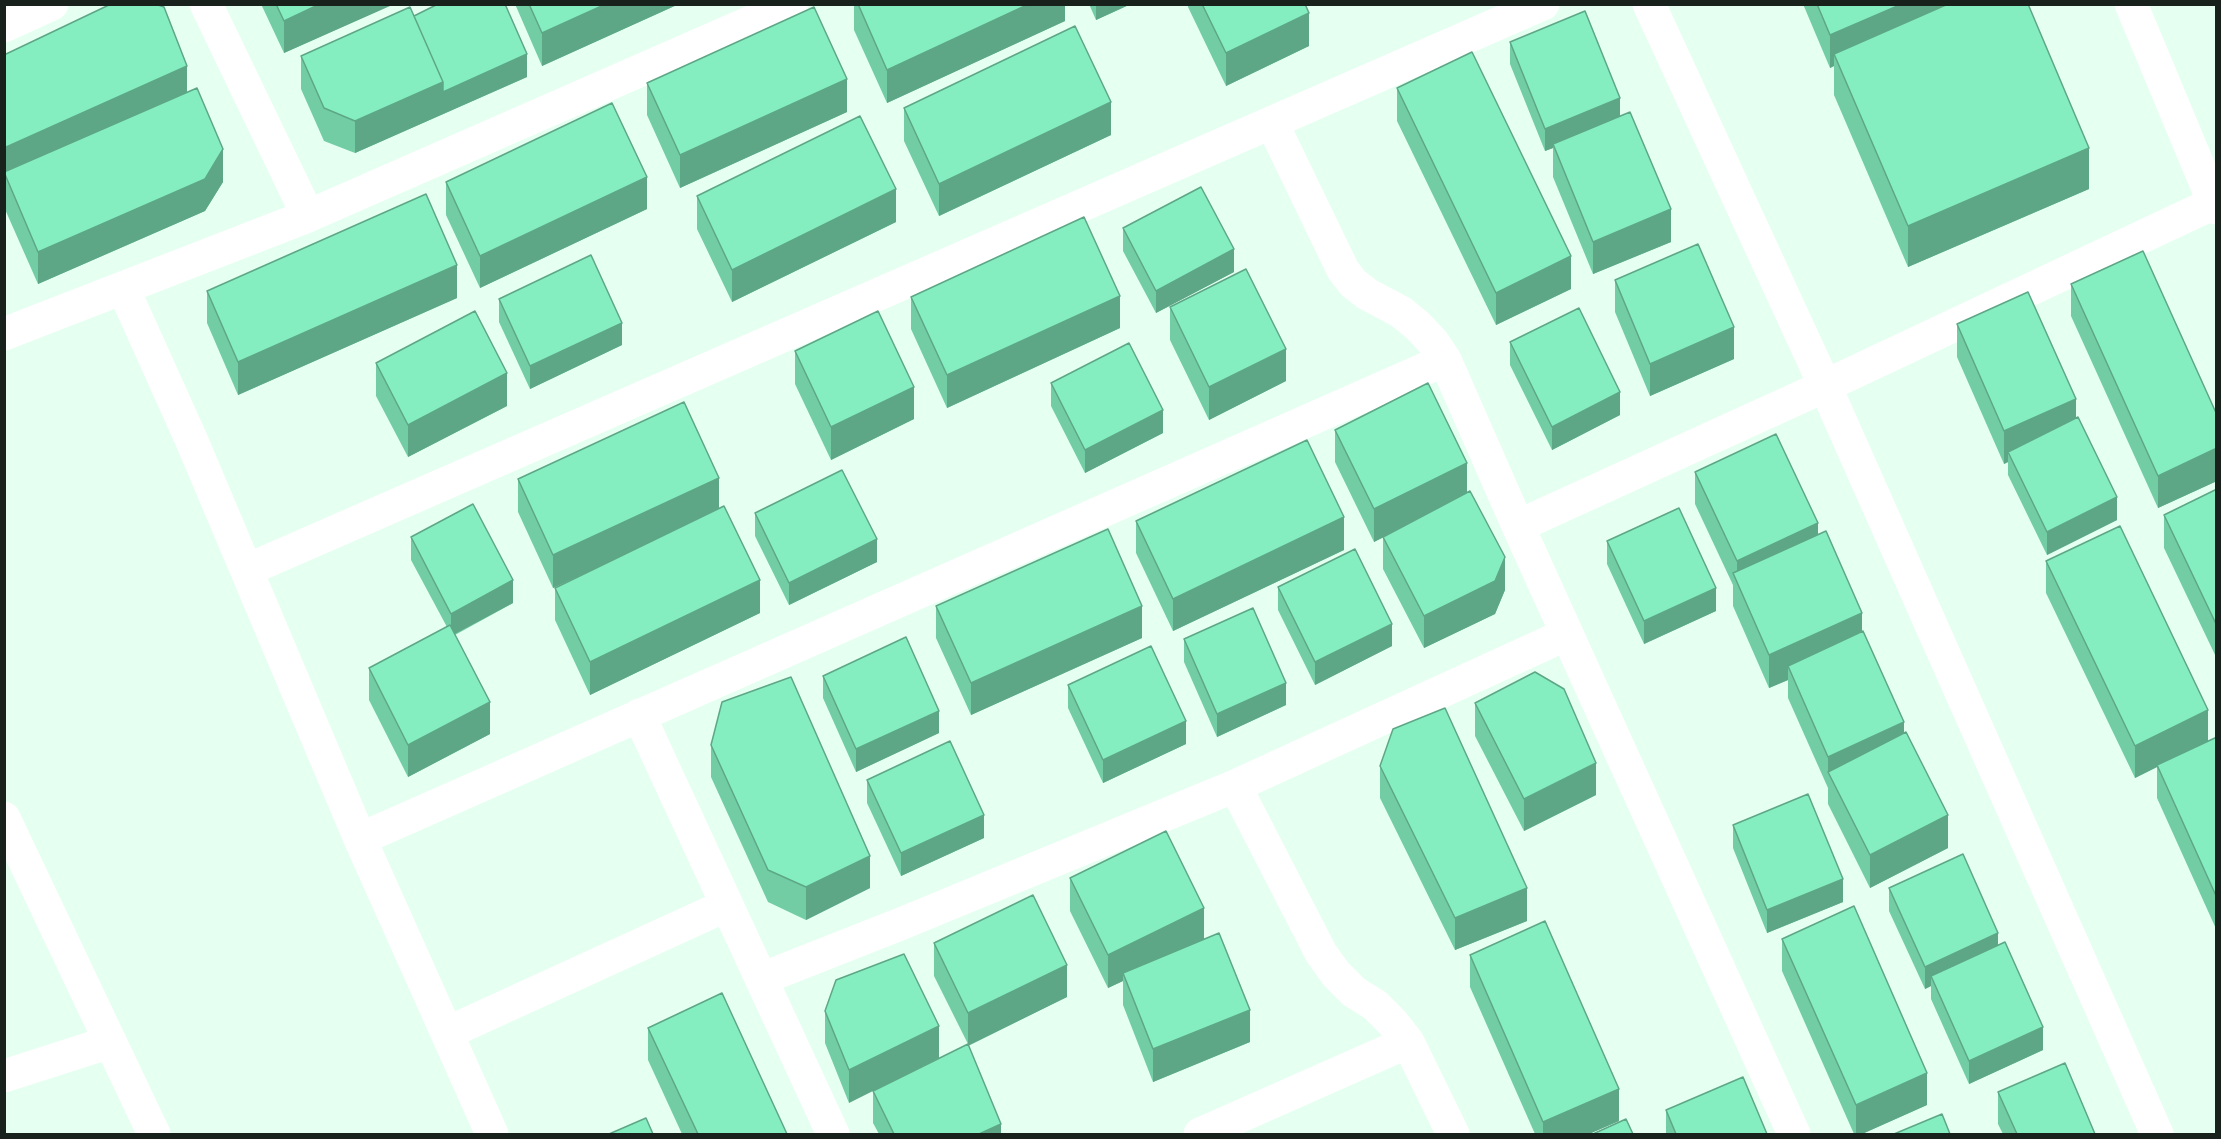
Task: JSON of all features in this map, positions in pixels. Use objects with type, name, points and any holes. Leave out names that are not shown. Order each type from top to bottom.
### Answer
[{"type":"street","points":[[4,26],[52,4]]},
{"type":"street","points":[[206,4],[308,216]]},
{"type":"street","points":[[4,334],[308,216],[792,4]]},
{"type":"street","points":[[247,570],[1543,4]]},
{"type":"street","points":[[1648,4],[1825,386],[2157,1134]]},
{"type":"street","points":[[1518,526],[2216,205],[2131,4]]},
{"type":"street","points":[[1272,123],[1343,270],[1353,283],[1367,294],[1401,312],[1418,326],[1445,360],[1794,1134]]},
{"type":"street","points":[[123,288],[191,439],[360,839],[447,1033],[488,1133]]},
{"type":"street","points":[[360,839],[1445,360]]},
{"type":"street","points":[[761,979],[1235,786],[1567,634]]},
{"type":"street","points":[[639,715],[833,1134]]},
{"type":"street","points":[[1235,786],[1322,953],[1336,974],[1354,992],[1381,1011],[1408,1042],[1453,1134]]},
{"type":"street","points":[[4,818],[154,1134]]},
{"type":"street","points":[[447,1033],[726,905]]},
{"type":"street","points":[[4,1076],[110,1042]]},
{"type":"street","points":[[1200,1134],[1408,1042]]},
{"type":"building","points":[[111,4],[155,4],[164,7],[187,66],[4,148],[4,55]]},
{"type":"building","points":[[276,4],[320,4],[284,21]]},
{"type":"building","points":[[438,4],[505,4],[527,54],[443,92],[443,82],[414,16]]},
{"type":"building","points":[[529,4],[606,4],[542,33]]},
{"type":"building","points":[[858,4],[1029,4],[887,70]]},
{"type":"building","points":[[1202,4],[1305,4],[1309,13],[1226,53]]},
{"type":"building","points":[[1817,4],[1902,4],[1830,35]]},
{"type":"building","points":[[1948,4],[2028,4],[2089,148],[1908,226],[1834,54]]},
{"type":"building","points":[[410,7],[443,82],[355,121],[324,108],[301,56]]},
{"type":"building","points":[[814,7],[847,79],[680,155],[647,83]]},
{"type":"building","points":[[1585,11],[1620,98],[1545,129],[1510,42]]},
{"type":"building","points":[[1075,26],[1111,102],[939,184],[904,108]]},
{"type":"building","points":[[1472,52],[1571,256],[1496,293],[1397,88]]},
{"type":"building","points":[[197,88],[223,149],[205,179],[38,252],[4,172]]},
{"type":"building","points":[[612,103],[647,177],[480,256],[446,182]]},
{"type":"building","points":[[1630,112],[1671,209],[1593,242],[1553,144]]},
{"type":"building","points":[[860,116],[896,189],[732,270],[697,196]]},
{"type":"building","points":[[1201,187],[1234,249],[1156,291],[1123,228]]},
{"type":"building","points":[[426,194],[457,265],[238,362],[207,291]]},
{"type":"building","points":[[1084,217],[1120,296],[947,375],[911,297]]},
{"type":"building","points":[[1698,244],[1734,327],[1650,364],[1615,280]]},
{"type":"building","points":[[2143,251],[2217,415],[2217,448],[2158,476],[2071,284]]},
{"type":"building","points":[[591,255],[622,323],[530,366],[499,299]]},
{"type":"building","points":[[1246,269],[1286,349],[1209,387],[1170,307]]},
{"type":"building","points":[[2028,292],[2076,399],[2004,431],[1957,324]]},
{"type":"building","points":[[1579,308],[1620,392],[1552,427],[1510,342]]},
{"type":"building","points":[[475,311],[507,373],[408,425],[376,363]]},
{"type":"building","points":[[878,311],[914,387],[831,427],[795,351]]},
{"type":"building","points":[[1129,343],[1163,410],[1085,450],[1051,383]]},
{"type":"building","points":[[1428,383],[1467,463],[1374,509],[1335,430]]},
{"type":"building","points":[[684,402],[719,478],[553,555],[518,479]]},
{"type":"building","points":[[2078,417],[2117,497],[2047,532],[2008,452]]},
{"type":"building","points":[[1776,434],[1818,523],[1737,561],[1695,472]]},
{"type":"building","points":[[1307,440],[1344,517],[1173,599],[1136,521]]},
{"type":"building","points":[[842,470],[877,539],[789,583],[755,513]]},
{"type":"building","points":[[2217,489],[2217,626],[2164,515]]},
{"type":"building","points":[[1470,491],[1505,557],[1495,581],[1424,616],[1383,537]]},
{"type":"building","points":[[473,504],[513,580],[451,614],[411,537]]},
{"type":"building","points":[[724,506],[760,580],[590,662],[555,588]]},
{"type":"building","points":[[1679,508],[1716,588],[1644,621],[1607,541]]},
{"type":"building","points":[[2120,526],[2208,710],[2135,746],[2046,561]]},
{"type":"building","points":[[1108,529],[1142,606],[971,683],[936,606]]},
{"type":"building","points":[[1826,531],[1862,613],[1769,655],[1733,573]]},
{"type":"building","points":[[1355,549],[1392,624],[1315,662],[1278,587]]},
{"type":"building","points":[[1253,608],[1286,683],[1217,714],[1184,639]]},
{"type":"building","points":[[450,625],[490,702],[408,745],[369,668]]},
{"type":"building","points":[[1863,631],[1904,722],[1828,757],[1788,666]]},
{"type":"building","points":[[906,637],[939,711],[856,749],[823,676]]},
{"type":"building","points":[[1151,646],[1186,721],[1103,760],[1068,685]]},
{"type":"building","points":[[1535,672],[1564,689],[1596,763],[1524,799],[1475,703]]},
{"type":"building","points":[[791,677],[870,856],[806,887],[768,870],[711,745],[722,702]]},
{"type":"building","points":[[1445,708],[1527,888],[1455,918],[1380,766],[1393,729]]},
{"type":"building","points":[[1906,732],[1948,815],[1870,855],[1828,772]]},
{"type":"building","points":[[2217,737],[2217,898],[2157,765]]},
{"type":"building","points":[[950,741],[984,815],[901,853],[867,780]]},
{"type":"building","points":[[1808,794],[1843,879],[1767,910],[1733,825]]},
{"type":"building","points":[[1166,831],[1204,908],[1108,955],[1070,878]]},
{"type":"building","points":[[1963,854],[1998,933],[1925,967],[1889,888]]},
{"type":"building","points":[[1033,895],[1067,965],[968,1013],[934,943]]},
{"type":"building","points":[[1854,906],[1927,1073],[1856,1105],[1782,939]]},
{"type":"building","points":[[1545,921],[1619,1089],[1543,1122],[1470,955]]},
{"type":"building","points":[[1219,933],[1250,1010],[1153,1049],[1123,973]]},
{"type":"building","points":[[2005,942],[2043,1027],[1969,1061],[1931,976]]},
{"type":"building","points":[[904,954],[939,1026],[849,1070],[825,1011],[836,980]]},
{"type":"building","points":[[722,993],[787,1134],[698,1134],[648,1028]]},
{"type":"building","points":[[968,1044],[1001,1124],[979,1134],[894,1134],[873,1091]]},
{"type":"building","points":[[2065,1063],[2095,1134],[2017,1134],[1998,1092]]},
{"type":"building","points":[[1743,1077],[1767,1134],[1676,1134],[1666,1110]]},
{"type":"building","points":[[1942,1114],[1950,1134],[1894,1134]]},
{"type":"building","points":[[646,1118],[653,1134],[609,1134]]},
{"type":"building","points":[[1626,1119],[1633,1134],[1593,1134]]}]
